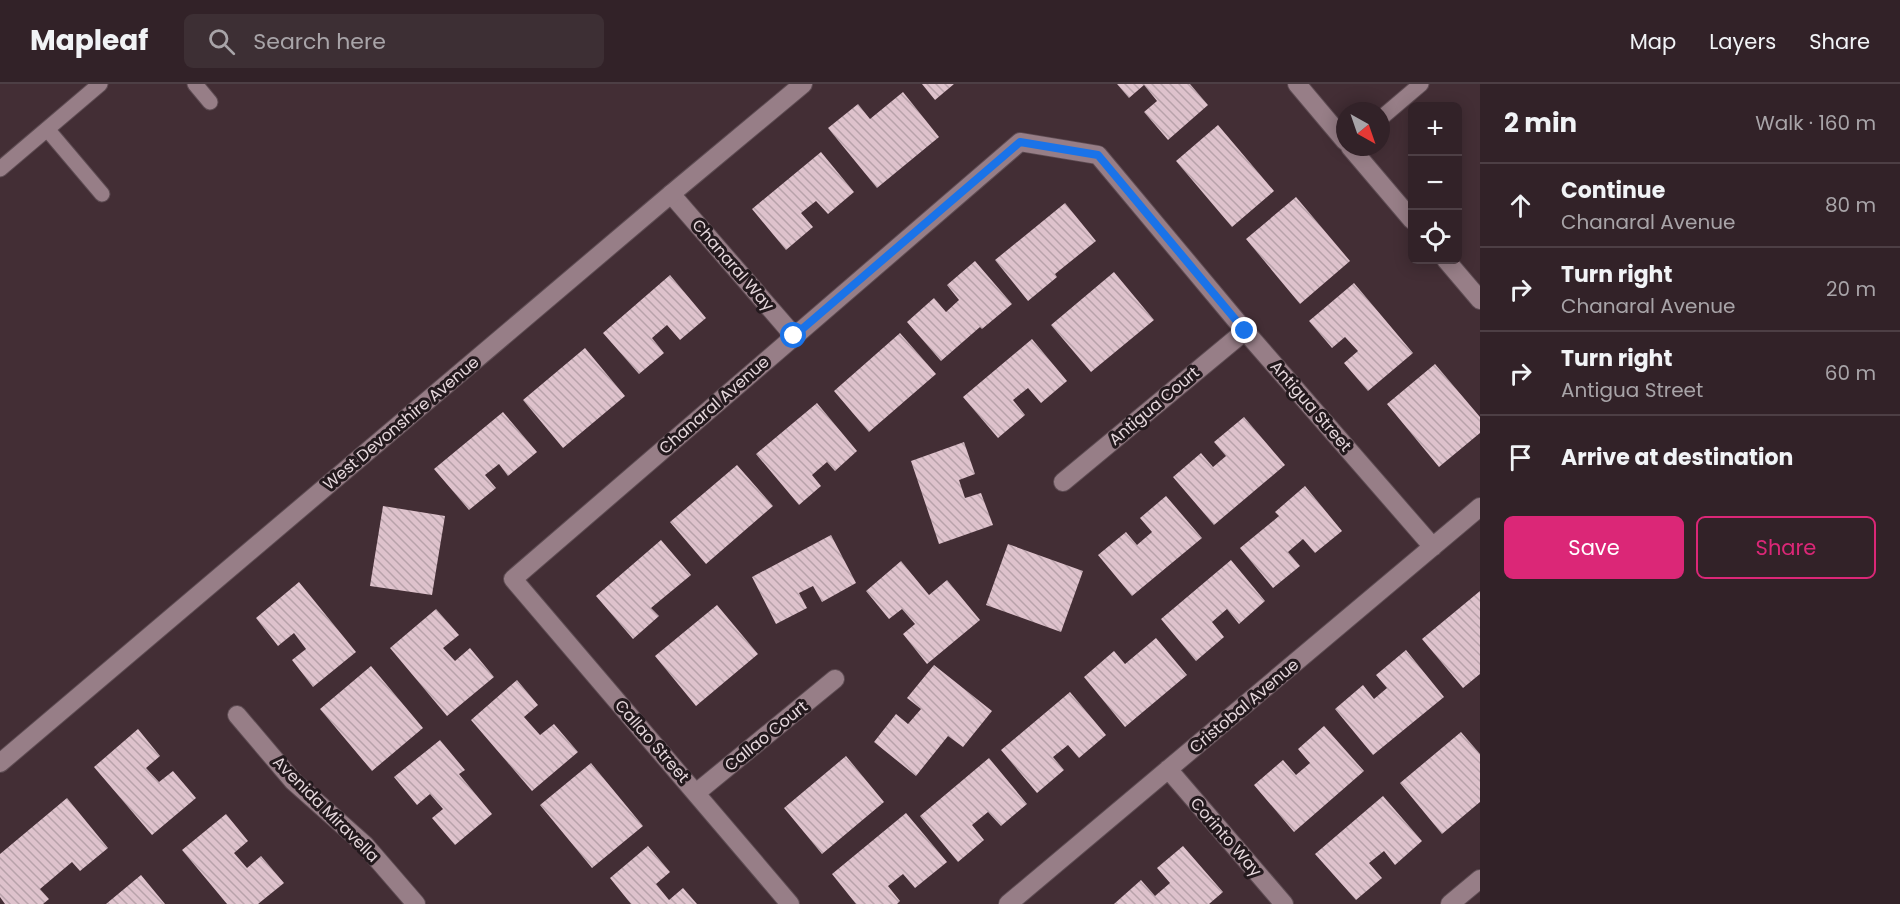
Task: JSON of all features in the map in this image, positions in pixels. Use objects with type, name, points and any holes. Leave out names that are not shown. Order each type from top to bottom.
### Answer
[{"type":"street","name":"West Devonshire Avenue","points":[[0,764],[803,84]]},
{"type":"street","points":[[1298,84],[1336,130]]},
{"type":"street","name":"Chanaral Avenue","points":[[513,579],[1020,142],[1098,155]]},
{"type":"street","name":"Antigua Street","points":[[1098,155],[1245,331],[1433,547]]},
{"type":"street","points":[[1358,156],[1408,214]]},
{"type":"street","name":"Chanaral Way","points":[[671,194],[794,336]]},
{"type":"street","points":[[1449,264],[1480,300]]},
{"type":"street","name":"Antigua Court","points":[[1063,482],[1245,331]]},
{"type":"street","name":"Cristobal Avenue","points":[[1008,904],[1480,507]]},
{"type":"street","name":"Callao Street","points":[[513,579],[790,904]]},
{"type":"street","name":"Callao Court","points":[[696,793],[835,679]]},
{"type":"street","name":"Avenida Miravella","points":[[237,715],[293,781],[365,845],[416,904]]},
{"type":"street","name":"Corinto Way","points":[[1168,769],[1284,904]]},
{"type":"street","points":[[1450,904],[1480,879]]},
{"type":"lane","points":[[0,169],[100,84]]},
{"type":"lane","points":[[195,84],[210,102]]},
{"type":"lane","points":[[1390,110],[1421,84]]},
{"type":"lane","points":[[47,129],[102,194]]},
{"type":"building","points":[[922,84],[954,84],[935,100]]},
{"type":"building","points":[[1117,84],[1190,84],[1208,105],[1168,140],[1144,112],[1157,101],[1144,85],[1129,98]]},
{"type":"building","points":[[903,92],[939,137],[877,188],[828,128],[858,104],[870,119]]},
{"type":"building","points":[[1218,125],[1274,191],[1232,227],[1176,161]]},
{"type":"building","points":[[821,152],[854,192],[828,214],[816,201],[801,213],[813,227],[786,250],[752,209]]},
{"type":"building","points":[[1296,197],[1350,261],[1300,304],[1246,239]]},
{"type":"building","points":[[1065,203],[1096,241],[1055,274],[1057,277],[1028,301],[995,260]]},
{"type":"building","points":[[975,261],[1012,304],[982,329],[980,327],[941,361],[907,322],[934,298],[946,312],[959,300],[947,285]]},
{"type":"building","points":[[1114,272],[1154,320],[1091,372],[1051,325]]},
{"type":"building","points":[[670,275],[706,318],[680,340],[667,325],[652,338],[664,353],[639,374],[603,333]]},
{"type":"building","points":[[1354,283],[1413,353],[1368,391],[1344,363],[1358,351],[1345,337],[1332,348],[1309,321]]},
{"type":"building","points":[[900,333],[936,374],[869,432],[834,391]]},
{"type":"building","points":[[1032,339],[1067,381],[1041,403],[1028,388],[1013,400],[1025,415],[998,438],[963,397]]},
{"type":"building","points":[[585,348],[625,396],[563,448],[523,400]]},
{"type":"building","points":[[1435,364],[1480,417],[1480,433],[1439,467],[1387,404]]},
{"type":"building","points":[[817,403],[857,451],[835,471],[827,462],[812,475],[821,486],[799,505],[756,454]]},
{"type":"building","points":[[503,412],[537,452],[508,476],[499,464],[485,475],[496,488],[469,510],[434,469]]},
{"type":"building","points":[[1244,417],[1285,465],[1214,525],[1173,477],[1201,453],[1213,467],[1226,456],[1214,442]]},
{"type":"building","points":[[964,442],[975,474],[959,480],[965,498],[981,493],[993,525],[939,544],[911,461]]},
{"type":"building","points":[[737,465],[773,506],[706,564],[670,522]]},
{"type":"building","points":[[1305,486],[1342,531],[1315,553],[1303,539],[1288,552],[1300,566],[1273,588],[1240,548],[1279,516],[1275,512]]},
{"type":"building","points":[[1166,496],[1202,538],[1132,596],[1098,555],[1126,532],[1137,545],[1152,532],[1140,518]]},
{"type":"building","points":[[383,506],[445,516],[432,595],[370,586]]},
{"type":"building","points":[[831,535],[856,583],[822,602],[813,586],[799,593],[807,608],[776,624],[752,577]]},
{"type":"building","points":[[661,540],[691,575],[651,608],[659,616],[633,639],[596,596]]},
{"type":"building","points":[[1008,544],[1083,571],[1061,632],[986,605]]},
{"type":"building","points":[[1231,560],[1265,601],[1239,624],[1227,609],[1212,622],[1224,637],[1196,661],[1161,619]]},
{"type":"building","points":[[901,561],[929,595],[947,580],[980,620],[927,664],[903,634],[915,624],[902,609],[889,619],[866,591]]},
{"type":"building","points":[[299,582],[356,652],[313,687],[292,660],[306,649],[294,633],[278,646],[256,618]]},
{"type":"building","points":[[1480,591],[1480,674],[1463,688],[1422,639]]},
{"type":"building","points":[[717,605],[758,654],[696,706],[655,656]]},
{"type":"building","points":[[436,609],[459,635],[443,648],[455,661],[470,648],[494,677],[447,716],[390,648]]},
{"type":"building","points":[[1156,638],[1187,675],[1125,727],[1084,677],[1114,651],[1125,664]]},
{"type":"building","points":[[1406,650],[1444,697],[1373,755],[1335,709],[1363,685],[1374,699],[1387,688],[1376,675]]},
{"type":"building","points":[[934,665],[992,711],[963,747],[948,736],[916,776],[874,742],[896,714],[908,724],[921,709],[907,698]]},
{"type":"building","points":[[371,666],[423,728],[372,771],[320,709]]},
{"type":"building","points":[[517,680],[538,705],[524,717],[540,735],[554,724],[578,752],[532,791],[471,720]]},
{"type":"building","points":[[1070,692],[1106,735],[1079,758],[1068,745],[1053,757],[1064,770],[1037,793],[1001,750]]},
{"type":"building","points":[[1324,726],[1364,771],[1294,832],[1254,785],[1283,760],[1296,775],[1310,763],[1298,749]]},
{"type":"building","points":[[138,729],[160,756],[146,768],[159,782],[173,771],[196,798],[152,835],[94,767]]},
{"type":"building","points":[[1461,732],[1480,754],[1480,802],[1442,834],[1400,783]]},
{"type":"building","points":[[440,740],[465,770],[459,774],[492,814],[455,845],[432,818],[443,809],[430,794],[417,805],[394,777]]},
{"type":"building","points":[[846,756],[884,802],[822,854],[784,808]]},
{"type":"building","points":[[989,758],[1027,804],[1001,826],[988,812],[972,825],[984,840],[958,862],[920,816]]},
{"type":"building","points":[[591,763],[643,826],[592,868],[540,805]]},
{"type":"building","points":[[1383,796],[1422,841],[1395,865],[1384,851],[1369,863],[1382,878],[1356,900],[1315,854]]},
{"type":"building","points":[[67,798],[108,848],[80,871],[72,862],[40,889],[49,899],[43,904],[5,904],[0,897],[0,854]]},
{"type":"building","points":[[906,813],[947,862],[915,888],[903,874],[888,886],[900,901],[897,904],[856,904],[832,874]]},
{"type":"building","points":[[226,814],[248,841],[234,853],[247,868],[261,856],[284,883],[258,904],[227,904],[182,850]]},
{"type":"building","points":[[648,846],[670,872],[656,884],[669,900],[683,888],[697,904],[631,904],[610,878]]},
{"type":"building","points":[[1183,846],[1223,892],[1209,904],[1114,904],[1141,880],[1155,896],[1170,883],[1157,868]]},
{"type":"building","points":[[141,875],[165,904],[106,904]]},
{"type":"route","points":[[794,336],[1020,142],[1098,155],[1245,331]]}]
